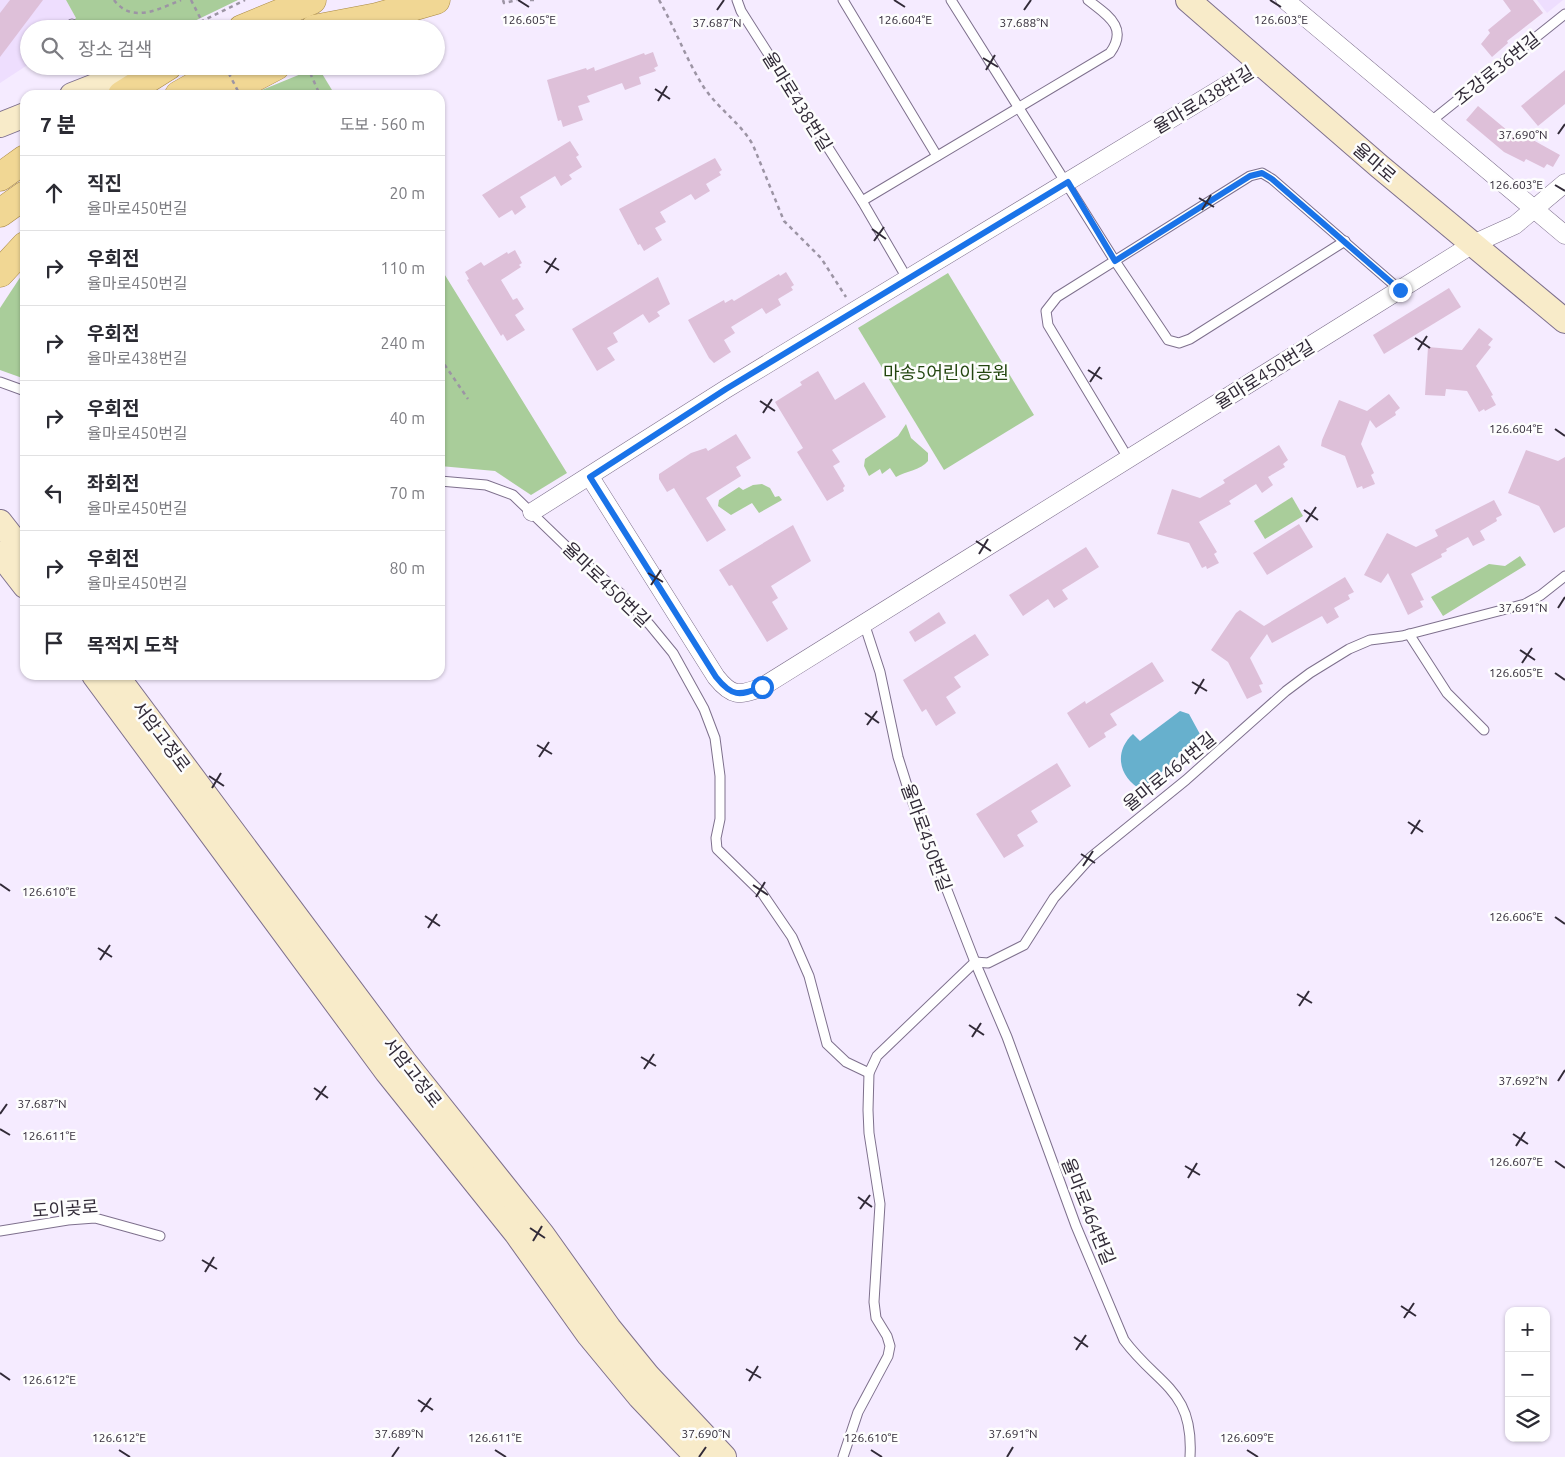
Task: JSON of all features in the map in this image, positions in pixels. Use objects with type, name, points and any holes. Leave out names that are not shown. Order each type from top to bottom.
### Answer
[{"type":"main road","points":[[339,20],[381,8],[436,0]]},
{"type":"main road","name":"율마로","points":[[1188,0],[1565,321]]},
{"type":"main road","points":[[262,20],[302,2]]},
{"type":"main road","points":[[343,20],[381,8]]},
{"type":"main road","points":[[364,20],[381,8]]},
{"type":"main road","points":[[86,90],[133,75]]},
{"type":"main road","points":[[188,90],[214,75]]},
{"type":"main road","points":[[230,90],[259,75]]},
{"type":"main road","points":[[0,125],[20,117]]},
{"type":"main road","points":[[0,177],[20,163]]},
{"type":"main road","points":[[0,213],[20,199]]},
{"type":"main road","points":[[0,273],[20,251]]},
{"type":"main road","points":[[0,522],[20,548]]},
{"type":"main road","points":[[0,554],[20,580]]},
{"type":"main road","name":"서암고정로","points":[[98,680],[387,1072],[516,1233],[588,1334],[640,1397],[697,1457]]},
{"type":"main road","name":"서암고정로","points":[[120,680],[404,1061],[542,1234],[609,1328],[648,1376],[724,1457]]},
{"type":"street","points":[[1285,0],[1565,235]]},
{"type":"street","name":"율마로438번길","points":[[532,512],[726,389],[1262,64]]},
{"type":"street","points":[[1534,208],[1565,183]]},
{"type":"street","name":"율마로450번길","points":[[590,477],[716,677],[727,691],[743,694],[762,687],[1473,244],[1515,225],[1534,208]]},
{"type":"lane","name":"율마로438번길","points":[[737,0],[742,11],[862,201],[908,280]]},
{"type":"lane","points":[[843,0],[937,156]]},
{"type":"lane","points":[[951,0],[1068,182],[1115,261],[1168,340],[1179,343],[1190,339],[1345,241]]},
{"type":"lane","points":[[862,201],[1110,52],[1115,45],[1117,27],[1114,20],[1088,0]]},
{"type":"lane","name":"조강로36번길","points":[[1430,122],[1565,14]]},
{"type":"lane","points":[[1128,458],[1048,325],[1046,311],[1057,297],[1250,176],[1262,173],[1345,241],[1400,290]]},
{"type":"lane","points":[[0,382],[20,389]]},
{"type":"lane","name":"율마로450번길","points":[[445,482],[498,488],[513,495],[650,625],[683,669],[704,709],[714,738],[720,776],[720,819],[716,838],[717,849],[762,893],[792,938],[809,976],[827,1044],[846,1062],[869,1074]]},
{"type":"lane","name":"율마로464번길","points":[[1190,1457],[1186,1414],[1180,1400],[1171,1388],[1136,1356],[1124,1340],[1111,1312],[1076,1226],[1007,1037],[975,962],[988,963],[1024,945],[1054,898],[1091,857],[1208,762],[1286,691],[1349,649],[1370,640],[1409,634],[1525,604],[1541,595],[1565,576]]},
{"type":"lane","name":"율마로450번길","points":[[864,623],[880,672],[898,758],[910,795],[975,962]]},
{"type":"lane","points":[[1409,634],[1447,693],[1484,730]]},
{"type":"lane","points":[[843,1457],[858,1412],[883,1370],[890,1346],[887,1336],[876,1318],[874,1302],[880,1204],[869,1133],[869,1074],[876,1056],[975,962]]},
{"type":"lane","name":"도이곶로","points":[[0,1231],[68,1220],[95,1218],[160,1236]]},
{"type":"path","points":[[114,0],[119,7],[128,12],[139,14],[181,0]]},
{"type":"path","points":[[191,0],[201,20]]},
{"type":"path","points":[[204,20],[245,0]]},
{"type":"path","points":[[503,0],[504,4],[517,0]]},
{"type":"path","points":[[530,0],[536,0]]},
{"type":"path","points":[[659,0],[676,28],[704,88],[747,134],[784,221],[821,258],[846,297]]},
{"type":"path","points":[[230,75],[237,90]]},
{"type":"path","points":[[311,75],[318,90]]},
{"type":"path","points":[[445,365],[468,399]]},
{"type":"shaded area","points":[[0,0],[66,0],[76,18],[74,20],[20,20],[20,70],[0,83]]},
{"type":"shaded area","points":[[1537,0],[1563,0],[1547,13]]},
{"type":"green space","points":[[66,0],[238,0],[197,20],[74,20],[76,18]]},
{"type":"green space","points":[[299,75],[323,75],[332,90],[262,90]]},
{"type":"green space","name":"마송5어린이공원","points":[[948,273],[1034,415],[944,470],[858,328]]},
{"type":"green space","points":[[445,275],[567,473],[531,495],[495,471],[445,466]]},
{"type":"green space","points":[[20,278],[20,377],[0,370],[0,308]]},
{"type":"green space","points":[[906,424],[911,438],[928,453],[928,461],[896,477],[890,468],[882,474],[880,469],[869,476],[864,466],[865,459],[898,436]]},
{"type":"green space","points":[[762,484],[770,488],[775,497],[779,496],[782,500],[759,513],[752,503],[731,515],[718,506],[719,500],[739,487],[743,490],[753,485]]},
{"type":"green space","points":[[1292,497],[1303,516],[1265,539],[1254,521]]},
{"type":"green space","points":[[1520,556],[1526,565],[1443,616],[1431,597],[1489,564],[1505,566]]},
{"type":"water","points":[[1180,711],[1189,714],[1201,736],[1142,790],[1128,779],[1124,772],[1121,764],[1123,749],[1133,734],[1140,741]]},
{"type":"building","points":[[10,0],[43,0],[28,20],[20,20],[20,30],[0,57],[0,13]]},
{"type":"building","points":[[1503,0],[1533,0],[1543,13],[1507,41],[1508,43],[1492,57],[1481,44],[1490,33],[1488,30],[1511,11]]},
{"type":"building","points":[[653,52],[658,66],[654,68],[656,71],[639,77],[641,84],[625,90],[622,83],[587,96],[590,102],[578,106],[583,120],[563,127],[561,120],[558,121],[547,80],[586,68],[587,70],[594,67],[595,71],[644,53],[645,55]]},
{"type":"building","points":[[1565,70],[1565,104],[1538,126],[1521,106]]},
{"type":"building","points":[[1478,106],[1514,136],[1517,131],[1560,155],[1553,167],[1547,164],[1544,168],[1526,159],[1524,162],[1504,152],[1466,120]]},
{"type":"building","points":[[570,141],[579,155],[576,157],[582,167],[569,175],[572,179],[561,186],[555,176],[520,197],[526,207],[515,215],[512,210],[499,218],[482,195]]},
{"type":"building","points":[[715,158],[722,170],[719,172],[721,175],[706,184],[710,191],[695,200],[691,194],[660,212],[666,222],[655,228],[662,240],[644,251],[640,244],[638,245],[619,209]]},
{"type":"building","points":[[515,250],[522,263],[519,265],[521,267],[501,280],[513,300],[517,298],[524,309],[515,315],[525,330],[507,341],[503,334],[501,336],[467,280],[469,279],[465,272],[481,262],[484,266],[507,252],[508,254]]},
{"type":"building","points":[[786,272],[794,285],[791,287],[793,290],[778,299],[781,305],[766,314],[762,308],[731,327],[735,333],[724,340],[731,352],[714,363],[709,358],[688,320],[724,300],[725,303],[732,299],[734,301],[779,274],[780,276]]},
{"type":"building","points":[[658,277],[670,304],[657,312],[660,316],[649,323],[643,314],[613,333],[618,342],[607,348],[615,360],[597,371],[572,329]]},
{"type":"building","points":[[1449,288],[1461,307],[1384,354],[1373,335]]},
{"type":"building","points":[[1479,328],[1493,339],[1488,345],[1491,347],[1476,366],[1493,395],[1491,396],[1496,405],[1479,412],[1467,391],[1446,389],[1445,396],[1425,395],[1428,347],[1462,350]]},
{"type":"building","points":[[818,371],[835,400],[864,382],[886,417],[832,450],[840,462],[833,466],[845,486],[843,488],[844,491],[827,501],[797,452],[803,448],[775,402],[802,385],[800,382]]},
{"type":"building","points":[[1389,394],[1400,408],[1395,412],[1396,415],[1376,428],[1370,420],[1361,444],[1374,473],[1371,475],[1375,484],[1363,489],[1362,486],[1357,488],[1345,456],[1321,446],[1322,440],[1339,400],[1367,411]]},
{"type":"building","points":[[736,434],[751,458],[736,467],[741,476],[706,498],[726,530],[707,542],[674,488],[667,492],[659,479],[659,474],[691,453],[706,448],[708,451]]},
{"type":"building","points":[[1279,445],[1288,460],[1283,464],[1285,467],[1268,477],[1273,485],[1262,493],[1256,484],[1229,501],[1231,504],[1199,522],[1217,552],[1214,554],[1219,563],[1207,569],[1206,566],[1202,568],[1189,543],[1157,534],[1172,489],[1200,498],[1225,483],[1223,480]]},
{"type":"building","points":[[1526,450],[1558,461],[1565,457],[1565,527],[1554,533],[1539,506],[1508,493]]},
{"type":"building","points":[[1494,500],[1502,515],[1496,518],[1497,521],[1480,531],[1485,540],[1473,546],[1468,537],[1446,549],[1447,551],[1441,554],[1442,557],[1411,574],[1424,600],[1420,601],[1423,607],[1408,615],[1388,573],[1381,583],[1364,575],[1387,533],[1416,547],[1438,536],[1435,530]]},
{"type":"building","points":[[1299,524],[1313,547],[1267,575],[1253,553]]},
{"type":"building","points":[[793,525],[811,561],[771,586],[778,598],[772,602],[788,629],[767,642],[732,585],[729,586],[719,570]]},
{"type":"building","points":[[1086,547],[1099,567],[1062,590],[1068,599],[1054,608],[1048,599],[1023,616],[1009,595]]},
{"type":"building","points":[[1345,577],[1354,592],[1348,595],[1350,599],[1334,608],[1339,617],[1327,624],[1322,616],[1272,643],[1267,634],[1250,658],[1263,684],[1259,685],[1262,692],[1247,699],[1228,662],[1211,650],[1236,613],[1240,610],[1264,626]]},
{"type":"building","points":[[939,612],[946,623],[915,642],[909,632]]},
{"type":"building","points":[[975,634],[989,655],[954,677],[961,687],[946,697],[956,713],[936,726],[926,709],[922,712],[903,680]]},
{"type":"building","points":[[1152,662],[1164,681],[1110,714],[1117,725],[1104,733],[1106,737],[1089,748],[1067,713],[1085,701],[1086,704]]},
{"type":"building","points":[[1057,763],[1071,786],[1031,811],[1038,822],[1017,835],[1024,846],[1004,858],[976,814]]},
{"type":"route","points":[[762,687],[743,694],[727,691],[716,677],[590,477],[726,389],[1068,182],[1115,261],[1250,176],[1262,173],[1272,179],[1400,290]]}]
